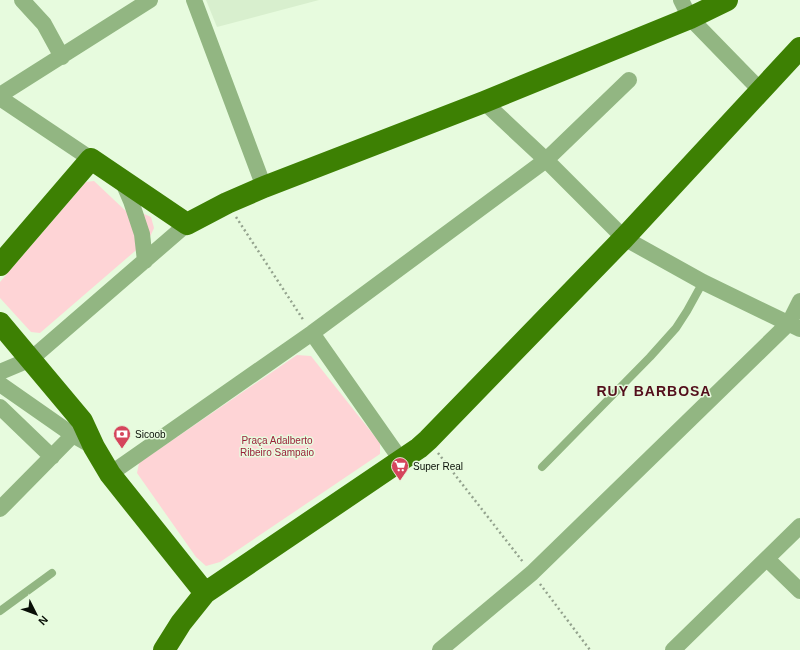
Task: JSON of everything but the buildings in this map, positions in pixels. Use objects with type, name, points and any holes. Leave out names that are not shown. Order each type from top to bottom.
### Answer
[{"type":"main road","points":[[0,265],[91,159],[187,224],[227,203],[264,187],[484,102],[686,9],[727,0]]},
{"type":"main road","points":[[164,649],[181,623],[205,594],[419,448],[428,440],[624,238],[800,48]]},
{"type":"main road","points":[[0,323],[82,421],[94,447],[110,474],[205,594]]},
{"type":"street","points":[[22,0],[44,24],[62,57]]},
{"type":"street","points":[[91,159],[0,97],[150,0]]},
{"type":"street","points":[[194,0],[264,187]]},
{"type":"street","points":[[686,9],[761,91]]},
{"type":"street","points":[[110,474],[312,333],[546,160],[629,80]]},
{"type":"street","points":[[484,102],[546,160],[624,238],[703,282],[795,326]]},
{"type":"street","points":[[122,180],[142,234],[145,261]]},
{"type":"street","points":[[52,457],[0,407],[3,397],[1,380],[3,371],[31,359],[187,224]]},
{"type":"street","points":[[440,650],[532,573],[795,326],[800,301]]},
{"type":"street","points":[[312,333],[401,460]]},
{"type":"street","points":[[1,380],[70,433],[94,447]]},
{"type":"street","points":[[57,391],[63,406],[70,433]]},
{"type":"street","points":[[0,509],[52,457],[70,433]]},
{"type":"street","points":[[673,650],[800,526]]},
{"type":"street","points":[[767,559],[800,591]]},
{"type":"lane","points":[[542,467],[650,357],[676,328],[703,282]]},
{"type":"lane","points":[[0,611],[52,573]]},
{"type":"path","points":[[227,203],[312,333]]},
{"type":"path","points":[[428,440],[590,650]]},
{"type":"shaded area","points":[[206,0],[319,0],[217,27]]},
{"type":"green space","points":[[94,181],[129,214],[142,213],[151,217],[154,228],[149,239],[40,333],[31,332],[0,298],[0,282],[86,182]]},
{"type":"green space","name":"Praça Adalberto Ribeiro Sampaio","points":[[297,355],[311,356],[380,443],[380,454],[220,562],[206,566],[196,557],[137,473],[139,463]]},
{"type":"place","name":"Sicoob","points":[[122,449]]},
{"type":"place","name":"Super Real","points":[[400,481]]},
{"type":"district","name":"RUY BARBOSA","points":[[654,391]]}]
